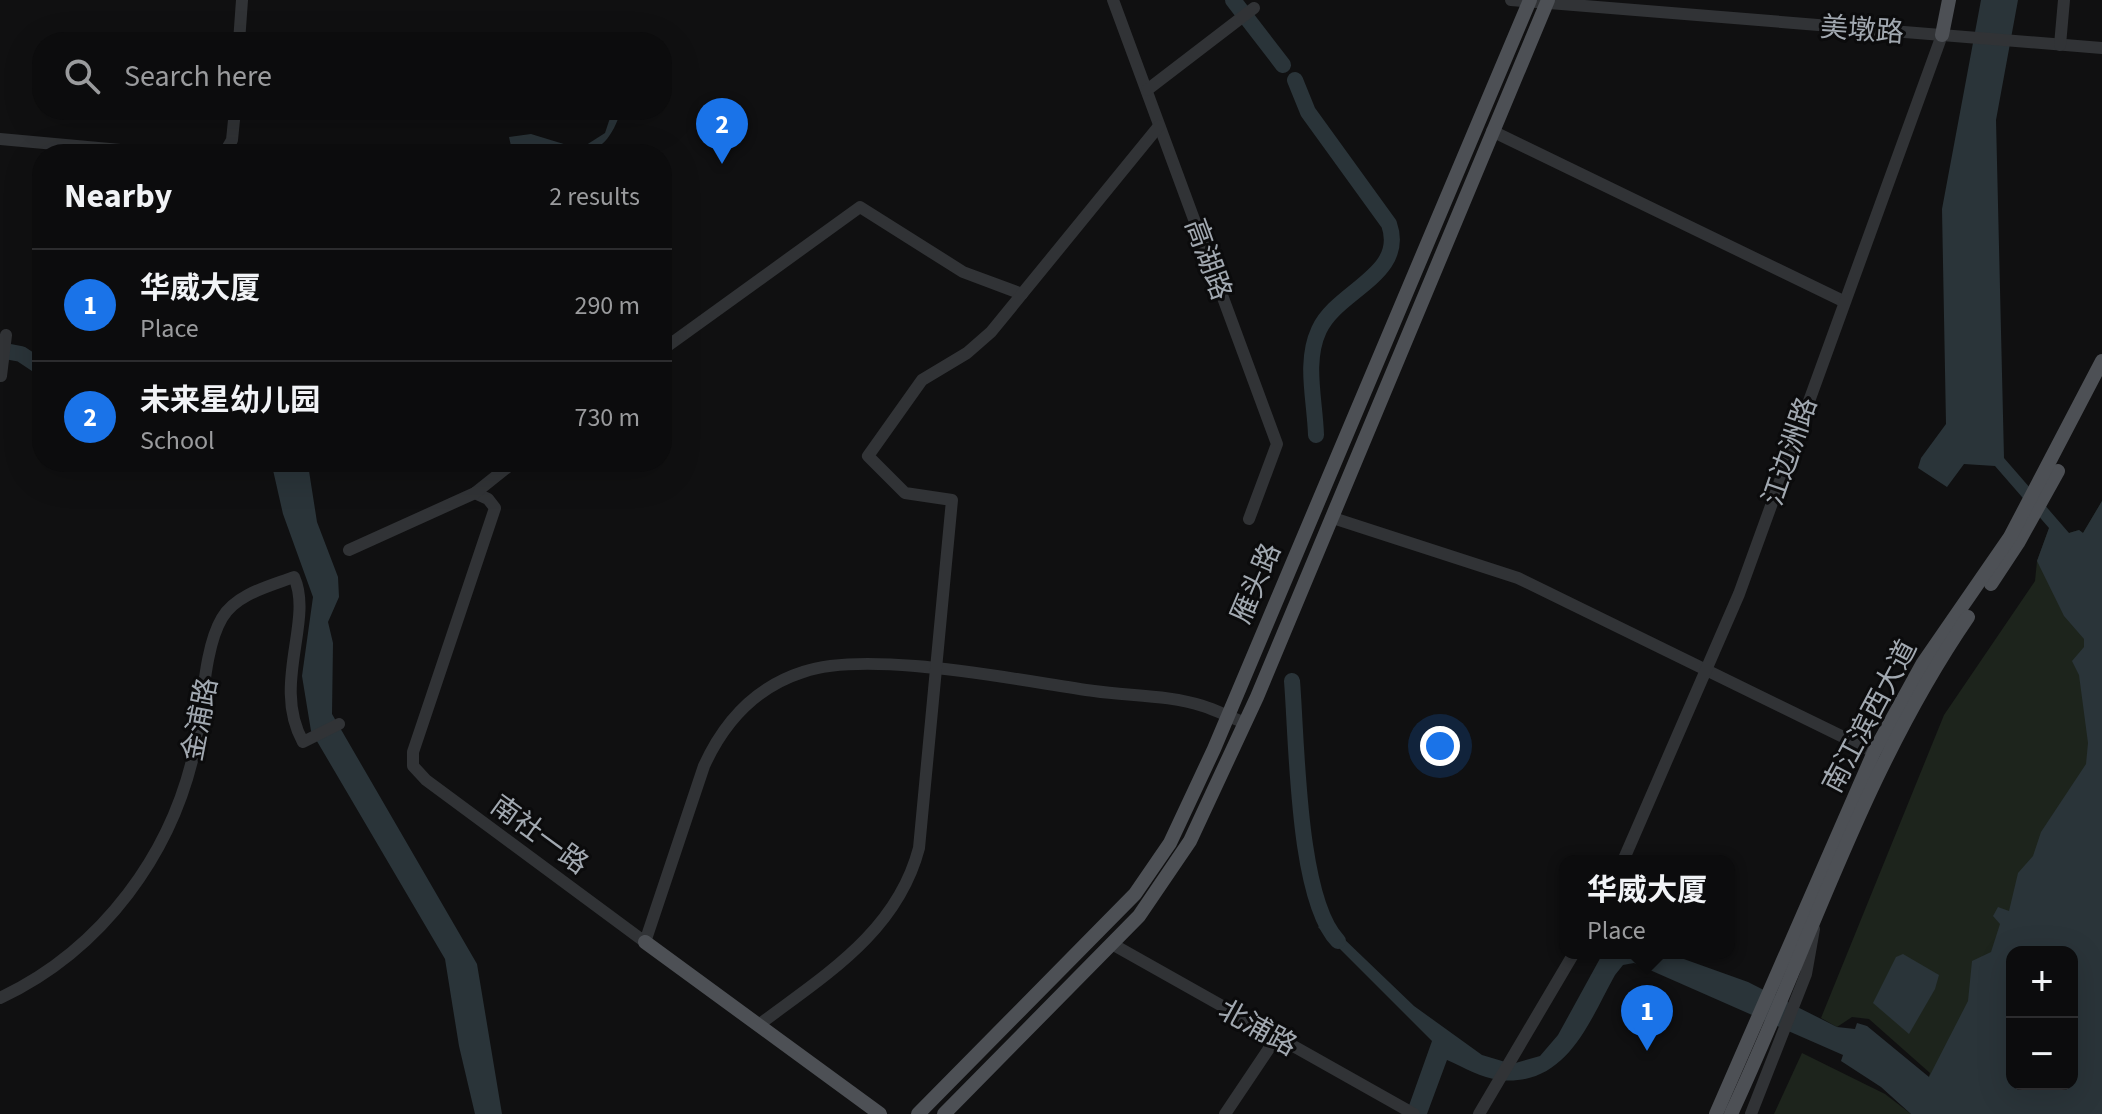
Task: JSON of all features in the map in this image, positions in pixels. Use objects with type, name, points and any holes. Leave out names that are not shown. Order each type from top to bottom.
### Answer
[{"type":"main road","points":[[1942,35],[1949,0]]},
{"type":"main road","name":"雁头路","points":[[918,1114],[1105,929],[1144,882],[1178,829],[1530,1]]},
{"type":"main road","name":"雁头路","points":[[944,1114],[1148,905],[1183,854],[1257,697],[1547,2]]},
{"type":"main road","name":"南江滨西大道","points":[[2045,484],[2102,361]]},
{"type":"main road","name":"南江滨西大道","points":[[1731,1114],[1906,714],[2014,540],[2102,382]]},
{"type":"main road","name":"南江滨西大道","points":[[1782,996],[1874,752],[1923,663],[2014,540]]},
{"type":"main road","name":"南社一路","points":[[645,942],[880,1114]]},
{"type":"main road","name":"南江滨西大道","points":[[1716,1114],[1770,1025]]},
{"type":"street","points":[[240,32],[242,0]]},
{"type":"street","name":"高湖路","points":[[1113,0],[1277,444],[1249,519]]},
{"type":"street","name":"美墩路","points":[[1511,0],[2060,45]]},
{"type":"street","points":[[2064,0],[2060,45],[2102,48]]},
{"type":"street","points":[[1147,90],[1254,8]]},
{"type":"street","name":"江边洲路","points":[[1626,855],[1708,671],[1942,35]]},
{"type":"street","points":[[230,144],[234,120]]},
{"type":"street","points":[[760,1024],[860,947],[883,922],[904,888],[920,841],[952,500],[905,493],[868,456],[922,380],[974,347],[1022,294],[1159,126]]},
{"type":"street","points":[[1492,131],[1843,301]]},
{"type":"street","points":[[0,139],[55,144]]},
{"type":"street","points":[[672,343],[860,207],[963,272],[1022,294]]},
{"type":"street","points":[[1,371],[6,337]]},
{"type":"street","points":[[349,550],[475,493],[501,472]]},
{"type":"street","name":"南社一路","points":[[475,493],[488,499],[495,508],[413,752],[413,766],[426,780],[508,844],[645,942]]},
{"type":"street","points":[[1333,518],[1518,578],[1874,752]]},
{"type":"street","name":"金浦路","points":[[0,998],[74,952],[94,935],[135,884],[165,835],[190,769],[213,642],[222,617],[246,597],[294,577],[299,601],[289,688],[297,730],[305,741],[339,724]]},
{"type":"street","points":[[645,942],[704,766],[726,726],[746,705],[778,682],[813,669],[867,664],[936,671],[1201,705],[1243,722]]},
{"type":"street","name":"北浦路","points":[[1112,944],[1409,1111]]},
{"type":"street","points":[[1479,1114],[1570,959]]},
{"type":"street","points":[[1751,1114],[1770,1025]]},
{"type":"street","points":[[1225,1114],[1276,1038]]},
{"type":"shaded area","points":[[1981,0],[2018,0],[1996,120],[2004,458],[2069,533],[2079,530],[2083,533],[2102,501],[2102,1114],[1911,1114],[1881,1087],[1841,1061],[1843,1055],[1634,963],[1623,965],[1615,975],[1584,1032],[1558,1063],[1522,1080],[1499,1080],[1479,1075],[1447,1060],[1427,1114],[1406,1114],[1432,1041],[1318,927],[1330,919],[1341,936],[1414,1006],[1482,1055],[1512,1064],[1540,1056],[1558,1035],[1600,959],[1684,959],[1748,982],[1837,1027],[1855,1029],[1857,1023],[1867,1026],[1929,1077],[1968,1001],[1972,961],[1991,952],[2000,924],[1993,916],[1998,907],[2009,911],[2018,873],[2033,856],[2041,832],[2086,764],[2088,743],[2079,675],[2072,661],[2084,647],[2084,639],[2064,616],[2037,561],[2049,528],[1995,466],[1964,464],[1947,487],[1918,468],[1921,458],[1946,424],[1942,209]]},
{"type":"shaded area","points":[[609,120],[618,120],[609,137],[601,144],[588,144],[605,133]]},
{"type":"shaded area","points":[[531,134],[564,144],[511,144],[509,137]]},
{"type":"shaded area","points":[[273,472],[309,472],[317,522],[338,577],[339,597],[328,622],[333,643],[332,714],[477,964],[502,1114],[475,1114],[459,1046],[445,959],[311,731],[302,676],[313,597],[283,514]]},
{"type":"shaded area","points":[[2102,501],[2102,1038],[2078,1089],[2078,946],[2006,946],[2006,1090],[2077,1090],[2066,1114],[1923,1093],[1930,1073],[1869,1019],[1852,1017],[1837,1027],[1821,1018],[1944,715],[2035,581],[2037,561],[2051,523],[2069,533],[2079,530],[2083,533]]},
{"type":"shaded area","points":[[1903,954],[1939,975],[1935,989],[1909,1034],[1873,1003],[1896,957]]},
{"type":"shaded area","points":[[1802,1053],[1885,1094],[1911,1114],[1774,1114]]},
{"type":"waterway","points":[[1233,0],[1283,65]]},
{"type":"waterway","points":[[1295,80],[1308,112],[1389,224],[1392,242],[1380,269],[1340,304],[1319,330],[1311,368],[1316,435]]},
{"type":"waterway","points":[[0,350],[21,354],[32,361]]},
{"type":"waterway","points":[[1292,681],[1307,856],[1324,920],[1338,941]]},
{"type":"place","name":"未来星幼儿园","points":[[722,164]]},
{"type":"place","name":"华威大厦","points":[[1647,1051]]}]
